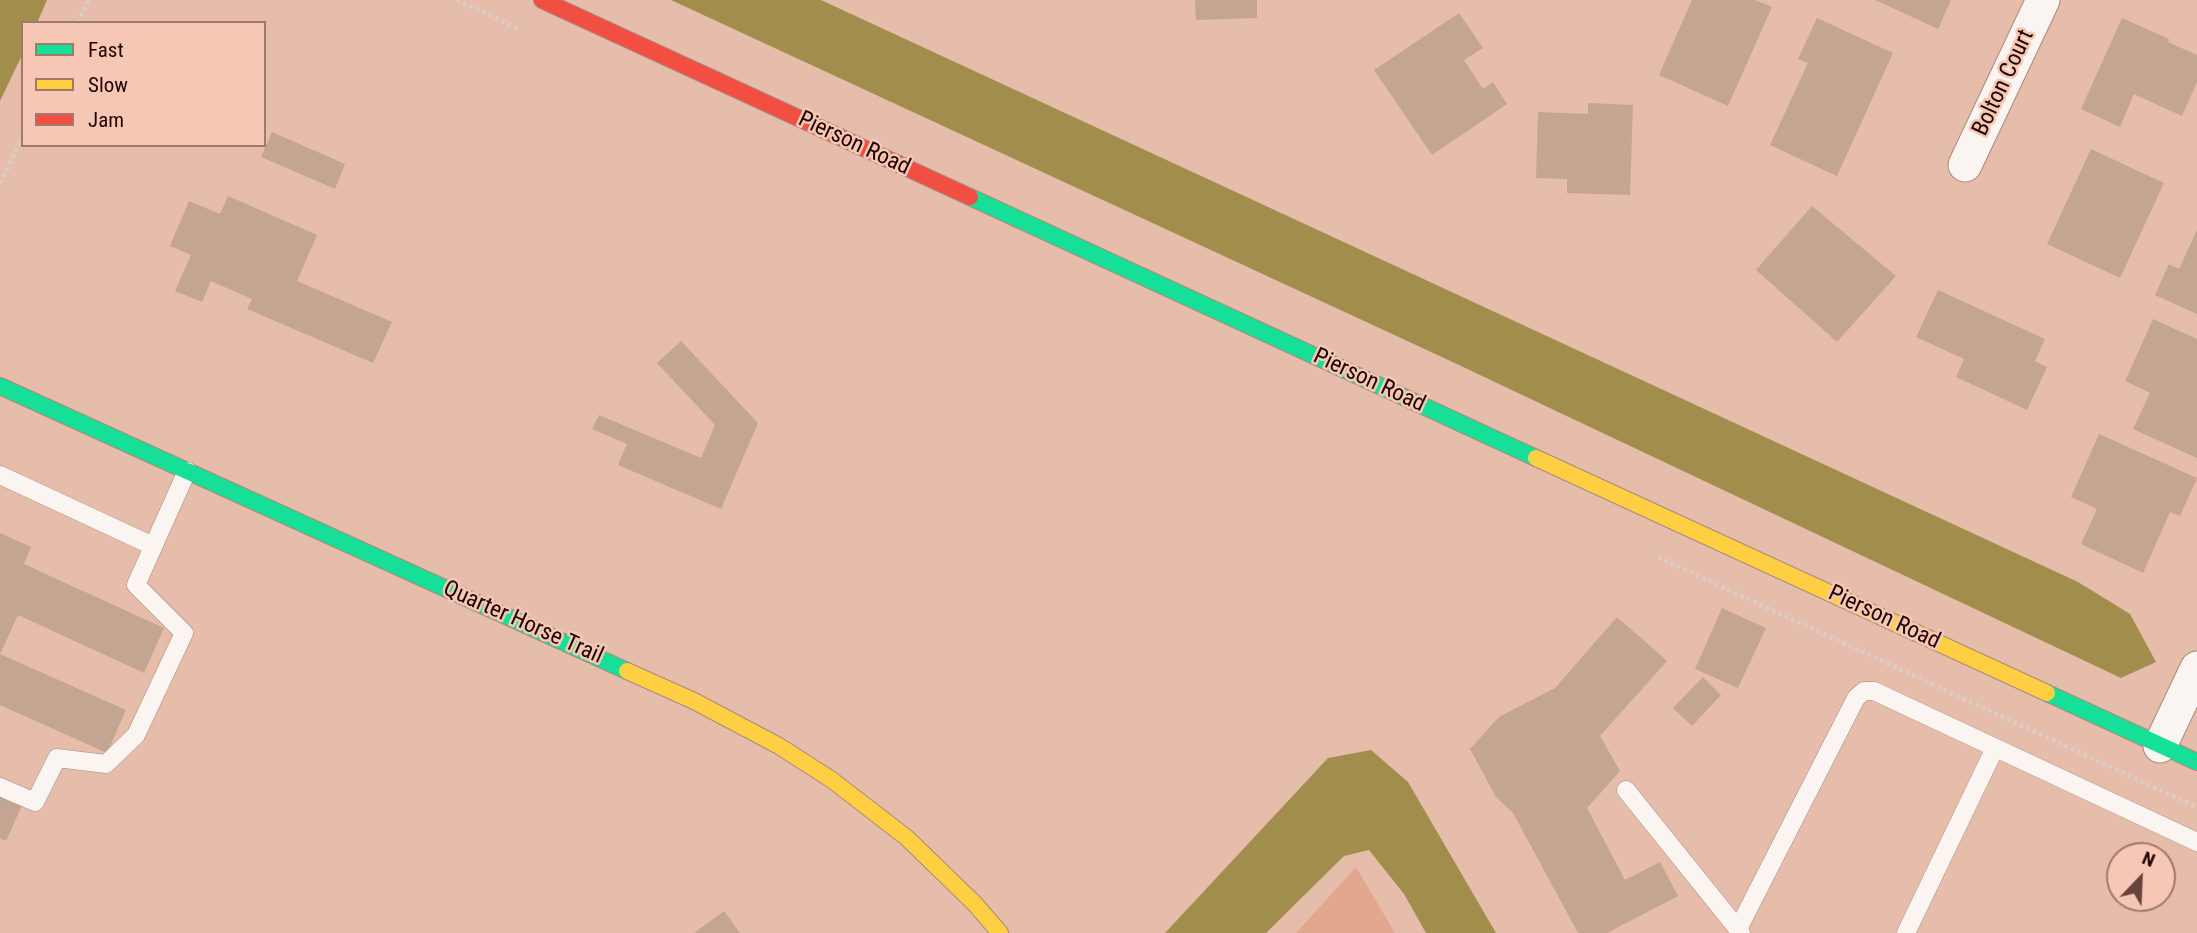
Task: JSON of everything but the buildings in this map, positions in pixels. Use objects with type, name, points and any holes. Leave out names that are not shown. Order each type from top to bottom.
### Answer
[{"type":"street","name":"Pierson Road","points":[[542,0],[2197,762]]},
{"type":"street","name":"Bolton Court","points":[[1965,165],[2043,0]]},
{"type":"street","name":"Quarter Horse Trail","points":[[0,386],[694,701],[779,746],[832,780],[907,838],[975,904],[1000,933]]},
{"type":"street","points":[[2160,746],[2197,668]]},
{"type":"lane","points":[[0,787],[35,802],[57,758],[106,764],[136,735],[184,633],[136,585],[187,471]]},
{"type":"lane","points":[[0,475],[153,545]]},
{"type":"lane","points":[[1626,790],[1739,931],[1856,698],[1864,691],[1874,691],[2197,842]]},
{"type":"lane","points":[[1906,933],[1995,748]]},
{"type":"path","points":[[79,21],[89,0]]},
{"type":"path","points":[[0,183],[21,140]]},
{"type":"shaded area","points":[[0,0],[47,0],[38,21],[21,21],[21,57],[0,101]]},
{"type":"shaded area","points":[[671,0],[821,0],[2078,582],[2130,614],[2156,662],[2121,678],[1444,358]]},
{"type":"shaded area","points":[[1371,750],[1408,782],[1496,933],[1426,933],[1404,894],[1369,850],[1344,856],[1266,933],[1165,933],[1328,758]]},
{"type":"shaded area","points":[[1356,867],[1395,933],[1296,933]]},
{"type":"traffic: fast","points":[[970,197],[1536,458]]},
{"type":"traffic: fast","points":[[0,386],[627,671]]},
{"type":"traffic: fast","points":[[2047,693],[2197,762]]},
{"type":"traffic: slow","points":[[1536,458],[2047,693]]},
{"type":"traffic: slow","points":[[627,671],[694,701],[779,746],[832,780],[907,838],[975,904],[1000,933]]},
{"type":"traffic: jam","points":[[542,0],[970,197]]}]
